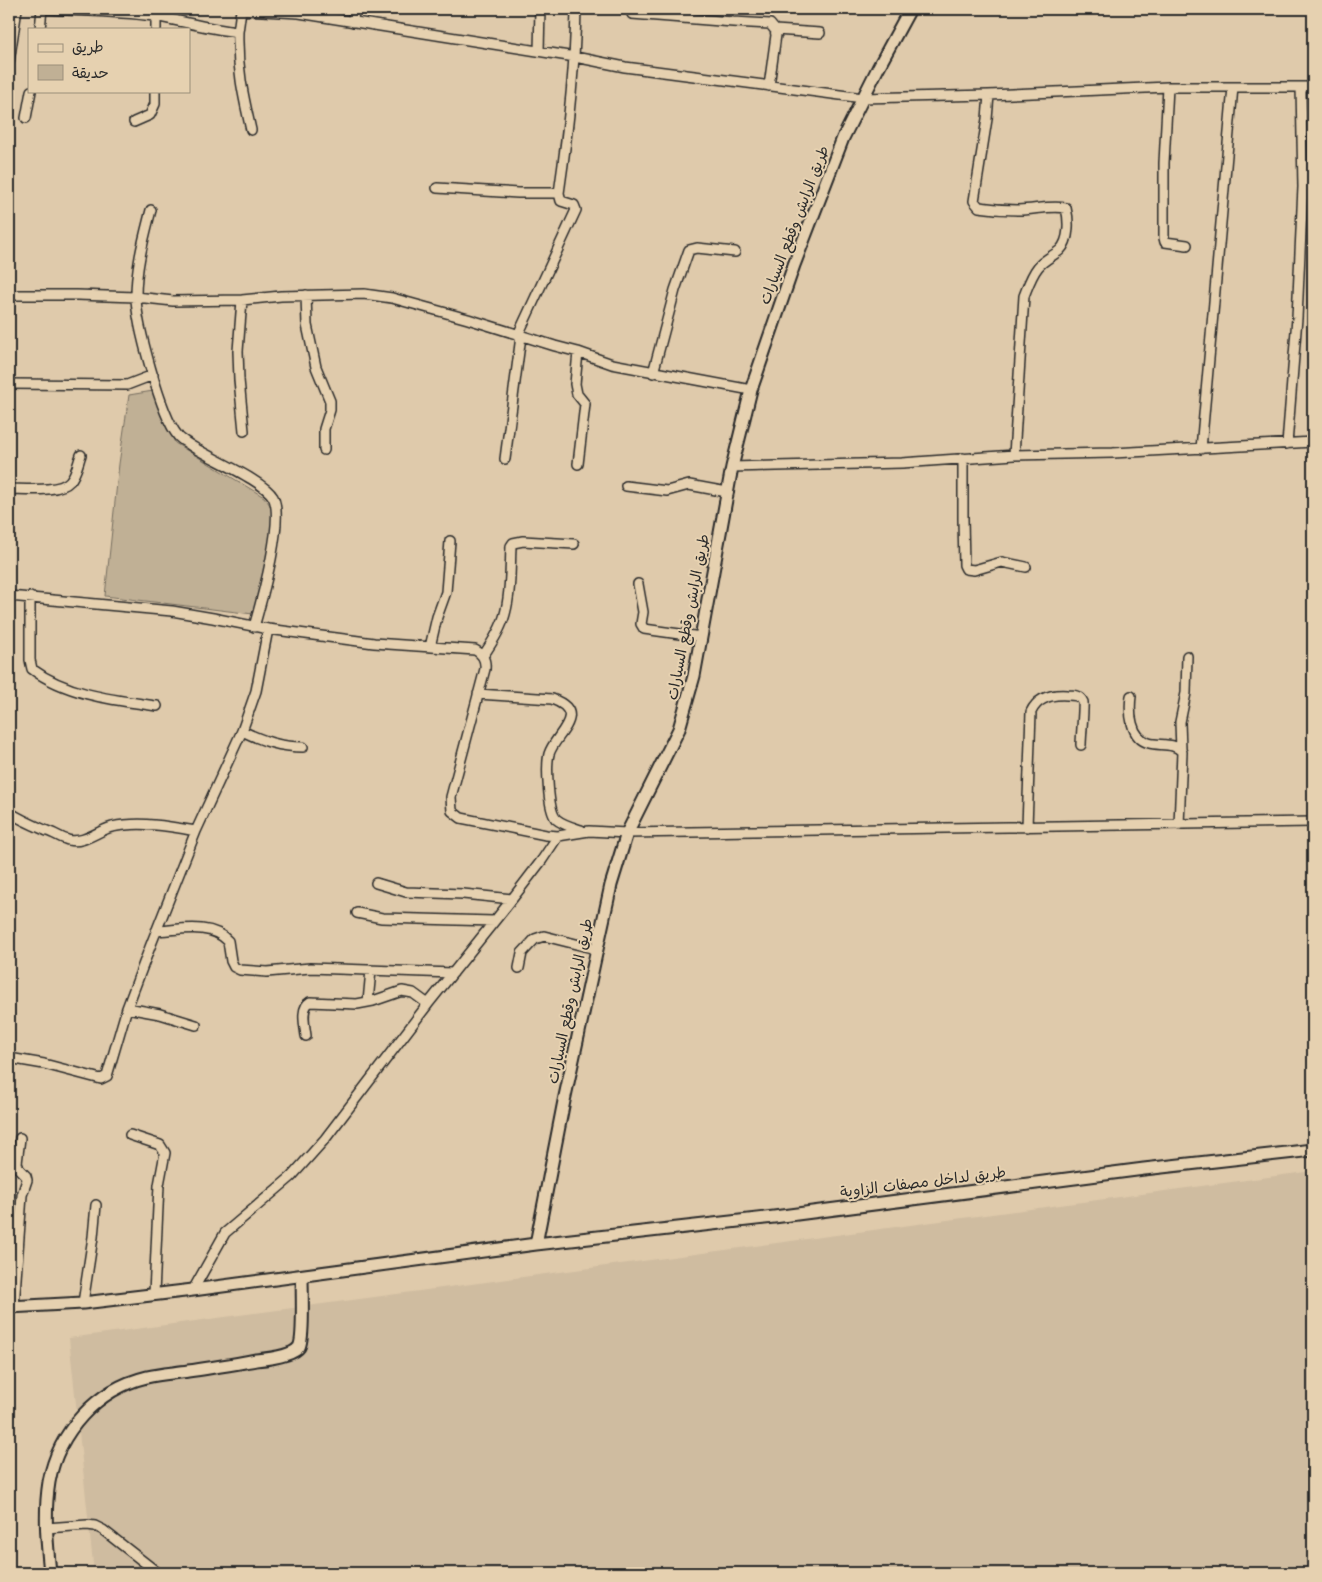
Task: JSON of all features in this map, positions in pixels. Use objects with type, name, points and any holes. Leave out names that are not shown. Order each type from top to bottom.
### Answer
[{"type":"main road","name":"طريق الرابش وقطع السيارات","points":[[536,1244],[596,949],[611,885],[627,833],[679,729],[692,684],[732,467],[751,390],[843,138],[910,9]]},
{"type":"main road","name":"طريق لداخل مصفات الزاوية","points":[[11,1307],[83,1303],[193,1290],[536,1244],[774,1217],[1144,1169],[1313,1150]]},
{"type":"main road","points":[[50,1573],[46,1528],[49,1482],[56,1459],[66,1439],[86,1410],[101,1397],[117,1388],[147,1377],[266,1359],[294,1352],[300,1346],[302,1276]]},
{"type":"street","points":[[9,62],[17,9]]},
{"type":"street","points":[[40,28],[44,9],[132,11],[208,28],[238,32]]},
{"type":"street","points":[[251,130],[237,58],[241,9],[299,13],[539,51],[625,67],[846,98],[989,95],[1168,87],[1313,87]]},
{"type":"street","points":[[353,22],[354,9]]},
{"type":"street","points":[[539,51],[540,9]]},
{"type":"street","points":[[506,459],[519,335],[576,210],[574,205],[561,201],[559,193],[568,131],[575,57],[576,9]]},
{"type":"street","points":[[632,14],[770,24],[775,30],[775,51],[769,86]]},
{"type":"street","points":[[156,17],[156,28]]},
{"type":"street","points":[[775,30],[820,33]]},
{"type":"street","points":[[1168,87],[1164,163],[1164,238],[1166,242],[1187,245]]},
{"type":"street","points":[[1201,449],[1233,87]]},
{"type":"street","points":[[1287,444],[1303,188],[1301,87]]},
{"type":"street","points":[[26,118],[31,92]]},
{"type":"street","points":[[134,122],[150,115],[155,104],[155,92]]},
{"type":"street","points":[[989,95],[974,201],[979,207],[1019,210],[1058,206],[1066,208],[1068,215],[1065,244],[1038,267],[1030,279],[1024,296],[1014,454]]},
{"type":"street","points":[[437,188],[518,193],[559,193]]},
{"type":"street","points":[[151,210],[138,265],[136,297],[142,334],[153,375],[169,422],[178,437],[264,487],[273,498],[276,509],[276,527],[254,627]]},
{"type":"street","points":[[653,373],[687,253],[693,248],[734,252]]},
{"type":"street","points":[[9,295],[136,297],[173,301],[242,300],[306,295],[364,294],[392,298],[578,352],[612,364],[751,390]]},
{"type":"street","points":[[306,295],[307,324],[316,367],[330,401],[330,410],[324,429],[324,450]]},
{"type":"street","points":[[242,300],[238,380],[244,432]]},
{"type":"street","points":[[578,352],[575,384],[577,394],[585,404],[578,464]]},
{"type":"street","points":[[9,384],[127,385],[153,375]]},
{"type":"street","points":[[732,467],[902,463],[1014,454],[1113,454],[1313,442]]},
{"type":"street","points":[[9,489],[42,489],[63,486],[73,478],[82,455]]},
{"type":"street","points":[[964,458],[964,566],[966,569],[974,570],[1002,562],[1026,567]]},
{"type":"street","points":[[626,486],[667,491],[689,485],[727,492]]},
{"type":"street","points":[[430,647],[446,592],[450,541]]},
{"type":"street","points":[[483,656],[494,640],[505,614],[511,546],[523,541],[574,544]]},
{"type":"street","points":[[638,584],[643,608],[642,628],[645,630],[701,636]]},
{"type":"street","points":[[9,596],[172,611],[254,627],[374,643],[475,650],[483,656],[486,665],[451,797],[452,811],[461,818],[558,836],[585,832],[627,833],[1313,822]]},
{"type":"street","points":[[30,597],[30,660],[32,669],[78,692],[156,706]]},
{"type":"street","points":[[9,1058],[44,1064],[101,1079],[107,1076],[127,1008],[156,931],[196,831],[242,731],[256,691],[268,629]]},
{"type":"street","points":[[1178,825],[1182,754],[1180,722],[1186,692],[1187,656]]},
{"type":"street","points":[[478,694],[552,699],[561,702],[567,709],[569,714],[568,723],[550,753],[548,762],[551,810],[557,820],[563,824],[585,832]]},
{"type":"street","points":[[1027,827],[1031,712],[1036,704],[1054,694],[1076,695],[1080,698],[1084,706],[1081,745]]},
{"type":"street","points":[[1131,696],[1130,710],[1132,722],[1141,739],[1149,743],[1176,747],[1181,750]]},
{"type":"street","points":[[242,731],[285,747],[303,747]]},
{"type":"street","points":[[9,812],[24,822],[69,840],[81,840],[110,828],[132,825],[157,825],[196,831]]},
{"type":"street","points":[[193,1290],[225,1233],[291,1177],[326,1138],[428,1004],[542,860],[558,836]]},
{"type":"street","points":[[376,883],[406,892],[463,894],[512,899]]},
{"type":"street","points":[[357,913],[382,918],[494,921]]},
{"type":"street","points":[[156,931],[203,929],[212,931],[228,941],[230,961],[234,967],[240,970],[267,972],[310,968],[453,973]]},
{"type":"street","points":[[519,968],[522,953],[535,939],[544,936],[596,949]]},
{"type":"street","points":[[368,1002],[371,970]]},
{"type":"street","points":[[306,1036],[304,1008],[308,1002],[350,1004],[368,1002],[402,991],[413,993],[428,1004]]},
{"type":"street","points":[[127,1008],[160,1014],[196,1025]]},
{"type":"street","points":[[130,1135],[160,1145],[165,1153],[160,1184],[154,1294]]},
{"type":"street","points":[[11,1307],[22,1195],[27,1180],[13,1157],[20,1138]]},
{"type":"street","points":[[83,1303],[96,1205]]},
{"type":"street","points":[[46,1528],[95,1526],[103,1530],[158,1573]]},
{"type":"shaded area","points":[[1313,1171],[1313,1573],[94,1573],[69,1338]]},
{"type":"green space","points":[[153,391],[175,443],[264,497],[271,507],[272,528],[270,543],[253,614],[105,596],[119,464],[129,395]]}]
